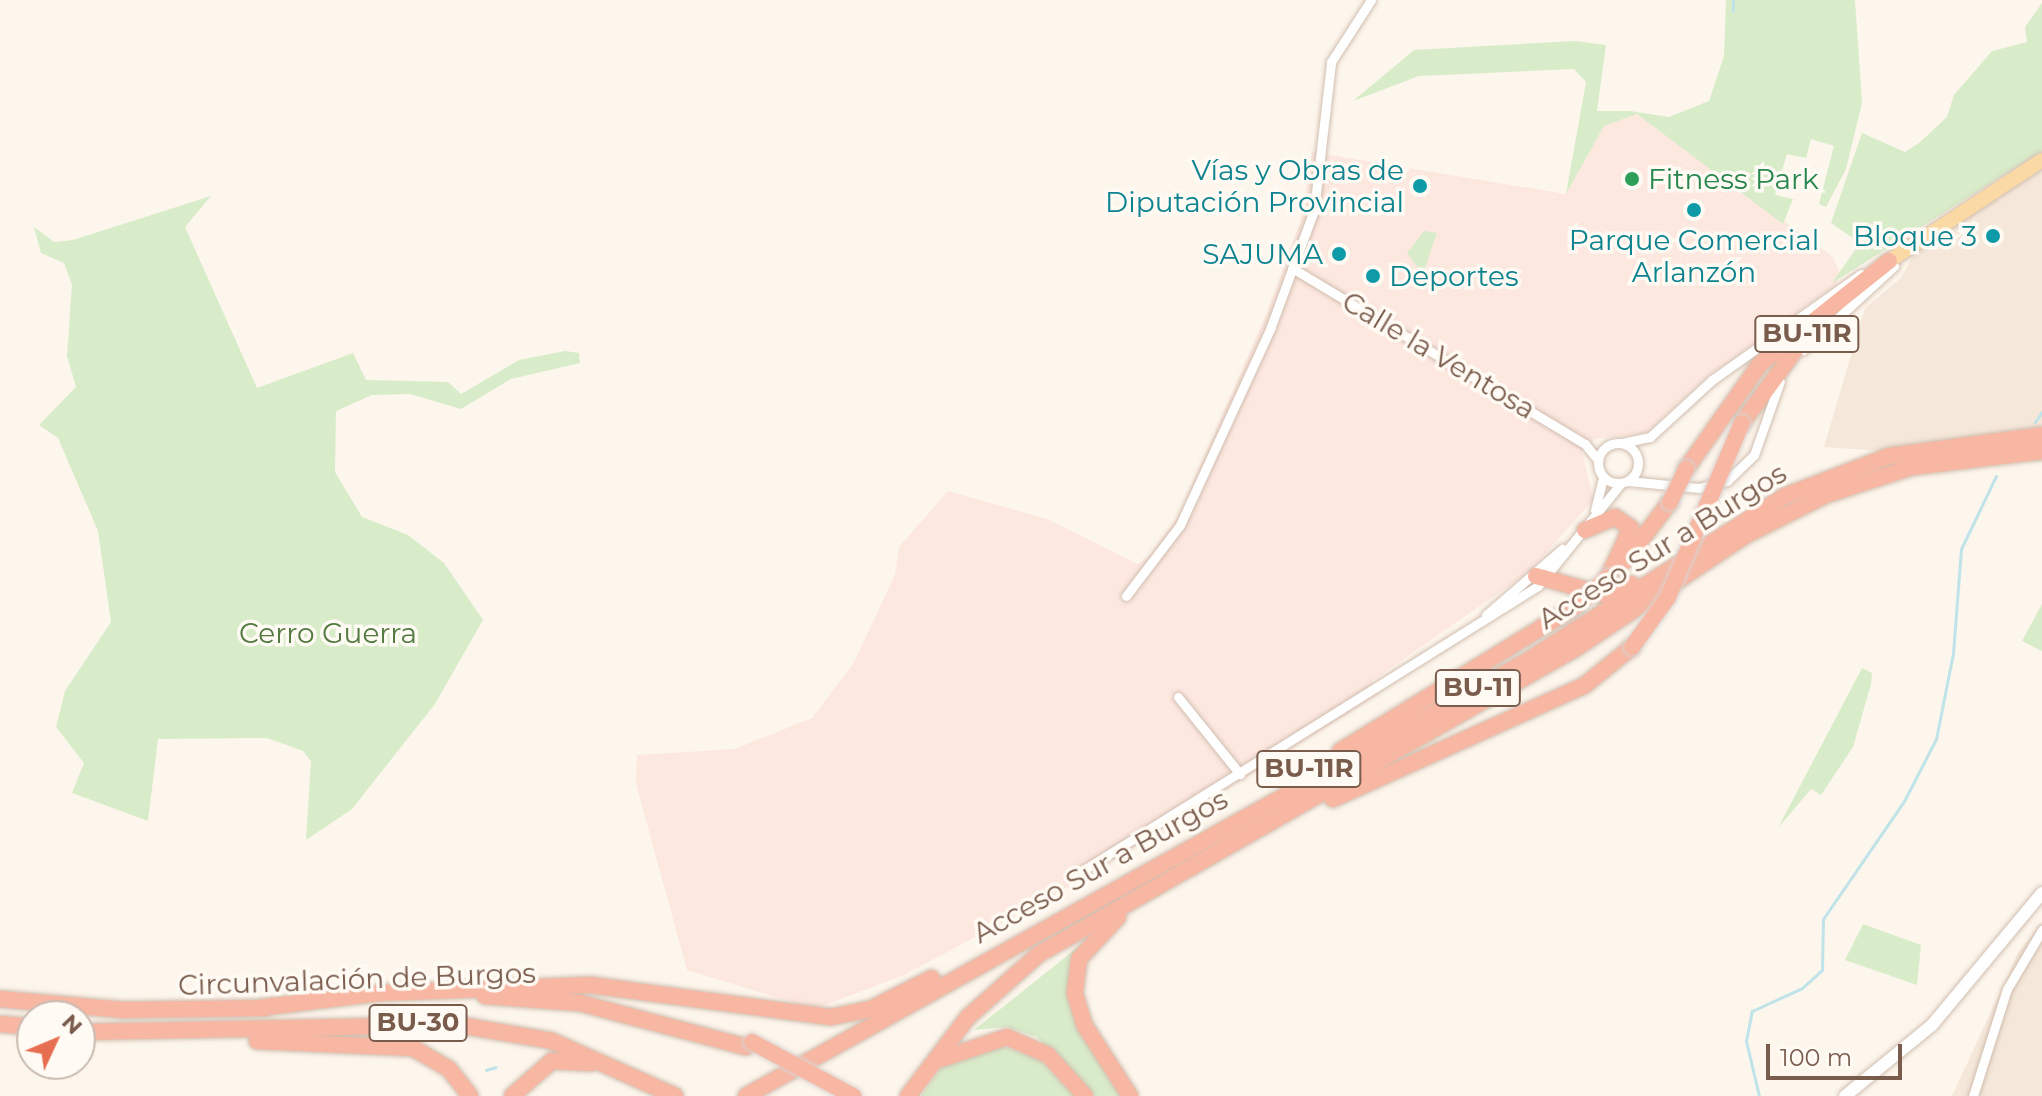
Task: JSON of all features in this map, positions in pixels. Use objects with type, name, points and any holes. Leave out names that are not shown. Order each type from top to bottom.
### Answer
[{"type":"highway","name":"BU-11R","points":[[1259,829],[1538,709],[1585,685],[1632,647],[1668,597],[1742,423],[1790,350],[1892,264]]},
{"type":"highway","name":"BU-11R","points":[[1060,915],[1577,606],[1608,577],[1670,502],[1715,419],[1768,356],[1892,264]]},
{"type":"highway","name":"Acceso Sur a Burgos","points":[[736,1096],[752,1092],[1060,915],[1527,661],[1742,520],[1858,465],[1955,441],[2042,435]]},
{"type":"highway","name":"Acceso Sur a Burgos","points":[[908,1096],[930,1063],[968,1017],[1039,954],[1578,647],[1822,484],[1950,459],[2042,451]]},
{"type":"highway","points":[[1540,577],[1587,592],[1618,592],[1747,508],[1822,484]]},
{"type":"highway","points":[[1592,522],[1622,517],[1631,528],[1608,577]]},
{"type":"highway","points":[[1130,1096],[1085,1026],[1075,984],[1086,947],[1141,894]]},
{"type":"highway","points":[[258,1008],[381,993],[590,985],[831,1017],[871,1009],[1060,915]]},
{"type":"highway","name":"Circunvalación de Burgos","points":[[0,999],[124,1010],[258,1008],[495,996],[646,1015],[749,1044],[841,1096]]},
{"type":"highway","name":"Circunvalación de Burgos","points":[[96,1033],[160,1036],[475,1026],[552,1041],[670,1092]]},
{"type":"highway","points":[[160,1036],[413,1048],[449,1069],[470,1096]]},
{"type":"highway","points":[[930,1063],[1007,1037],[1048,1055],[1085,1096]]},
{"type":"highway","points":[[749,1044],[853,1096]]},
{"type":"highway","points":[[512,1096],[535,1069],[573,1059],[670,1092]]},
{"type":"main road","points":[[1892,264],[2042,160]]},
{"type":"main road","points":[[1892,264],[2042,169]]},
{"type":"main road","points":[[1845,1096],[1932,1025],[2042,893]]},
{"type":"street","points":[[1126,596],[1180,525],[1292,268],[1314,210],[1331,62],[1371,0]]},
{"type":"street","points":[[1592,522],[1603,477],[1598,460],[1607,446],[1650,437],[1712,380],[1892,264]]},
{"type":"street","points":[[1603,477],[1625,482],[1699,488],[1736,474],[1754,455],[1777,386],[1794,361],[1892,264]]},
{"type":"street","name":"Calle la Ventosa","points":[[1292,268],[1585,444],[1598,460]]},
{"type":"street","points":[[1074,876],[1472,628],[1540,577],[1592,522],[1638,463],[1622,443]]},
{"type":"street","name":"Calle la Ventosa","points":[[1585,444],[1607,446]]},
{"type":"street","points":[[1178,697],[1240,774]]},
{"type":"street","points":[[1973,1096],[2007,989],[2042,930]]},
{"type":"shaded area","points":[[1637,114],[1832,256],[1840,273],[1837,284],[1708,376],[1646,433],[1595,439],[1582,451],[1593,500],[1529,572],[1372,681],[1380,694],[1077,883],[904,975],[815,1009],[687,970],[636,784],[637,755],[735,749],[812,718],[853,664],[895,575],[899,547],[948,491],[1047,519],[1138,564],[1149,556],[1178,516],[1267,313],[1301,220],[1312,152],[1566,194],[1604,125]]},
{"type":"shaded area","points":[[2042,149],[2042,462],[1824,447],[1865,308],[1901,278],[1925,233]]},
{"type":"shaded area","points":[[2042,922],[2042,1096],[1952,1096],[2019,951]]},
{"type":"green space","points":[[1726,0],[1855,0],[1862,103],[1846,169],[1826,207],[1819,204],[1834,146],[1811,139],[1806,158],[1787,154],[1775,195],[1793,199],[1783,224],[1637,114],[1604,126],[1566,194],[1586,82],[1574,69],[1419,76],[1353,101],[1414,50],[1575,41],[1606,45],[1597,111],[1630,111],[1669,117],[1709,101],[1724,56]]},
{"type":"green space","points":[[2042,3],[2042,151],[1832,283],[1860,243],[1831,223],[1862,133],[1905,152],[1919,143],[1947,117],[1954,95],[1992,51],[2027,42],[2025,27]]},
{"type":"green space","name":"Cerro Guerra","points":[[211,196],[185,227],[257,388],[353,353],[366,380],[448,382],[461,394],[519,360],[565,351],[579,353],[580,363],[511,379],[461,409],[410,394],[372,395],[336,411],[335,472],[362,517],[408,535],[444,563],[483,620],[435,704],[352,809],[306,840],[311,761],[303,751],[267,738],[158,739],[148,821],[72,793],[84,763],[56,727],[65,691],[111,622],[98,531],[58,438],[39,425],[76,387],[67,356],[72,285],[64,263],[41,253],[34,227],[54,242],[73,240]]},
{"type":"green space","points":[[1424,231],[1437,233],[1423,274],[1407,253]]},
{"type":"green space","points":[[2042,604],[2042,651],[2022,641]]},
{"type":"green space","points":[[1862,668],[1872,673],[1871,684],[1853,747],[1821,795],[1811,789],[1778,828]]},
{"type":"green space","points":[[1863,924],[1921,945],[1917,985],[1845,960]]},
{"type":"green space","points":[[1078,947],[1069,973],[1125,1096],[1095,1096],[1037,1037],[1007,1027],[974,1030]]},
{"type":"green space","points":[[999,1045],[1038,1058],[1074,1096],[921,1096],[945,1062]]},
{"type":"waterway","points":[[1733,0],[1733,11]]},
{"type":"waterway","points":[[2035,422],[2042,412]]},
{"type":"waterway","points":[[1759,1096],[1746,1041],[1752,1011],[1802,988],[1822,970],[1823,919],[1904,801],[1936,739],[1953,653],[1961,549],[1996,476]]},
{"type":"waterway","points":[[486,1070],[496,1067]]},
{"type":"place","name":"Fitness Park","points":[[1632,179]]},
{"type":"place","name":"Vías y Obras de Diputación Provincial","points":[[1420,186]]},
{"type":"place","name":"Parque Comercial Arlanzón","points":[[1694,210]]},
{"type":"place","name":"Bloque 3","points":[[1993,236]]},
{"type":"place","name":"SAJUMA","points":[[1339,254]]},
{"type":"place","name":"Deportes","points":[[1373,276]]}]
